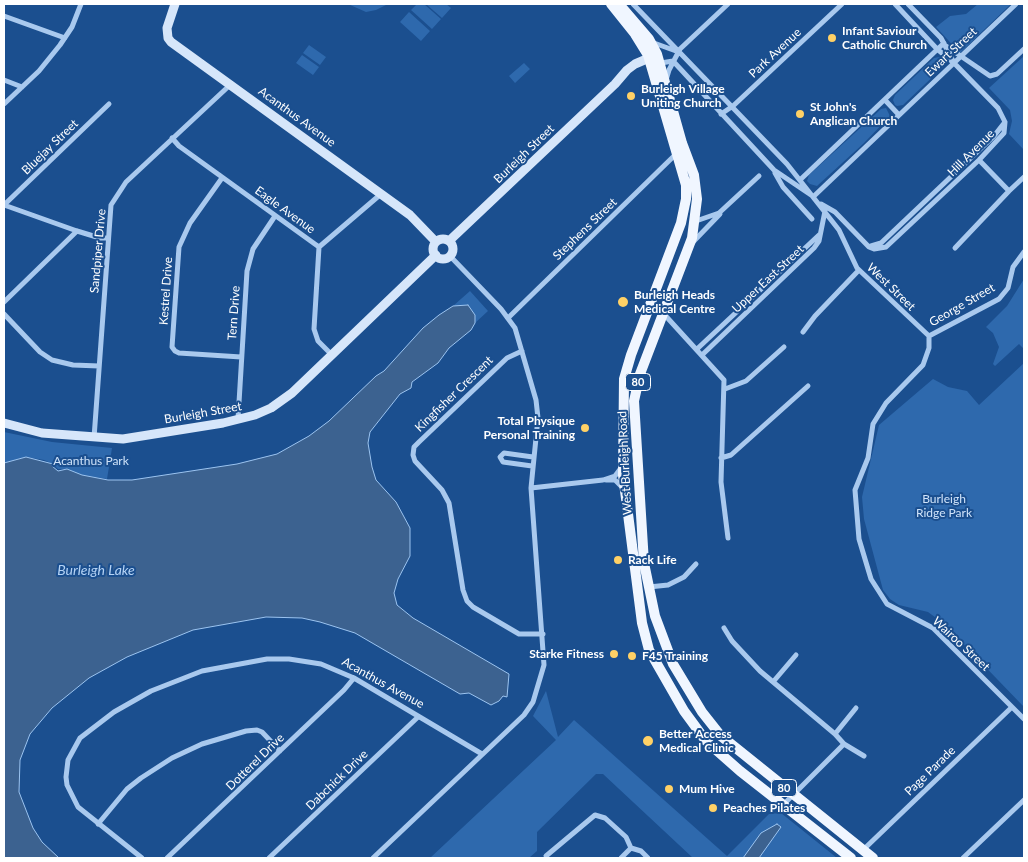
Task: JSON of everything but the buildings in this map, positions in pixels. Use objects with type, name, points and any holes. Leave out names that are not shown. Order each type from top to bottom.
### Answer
[{"type":"main road","name":"West Burleigh Road","points":[[611,4],[645,41]]},
{"type":"main road","name":"West Burleigh Road","points":[[620,4],[645,41],[666,82],[682,143],[696,183],[696,221],[689,247],[662,313],[636,387],[634,410],[643,545],[648,588],[663,642],[673,664],[702,712],[721,736],[873,858]]},
{"type":"main road","name":"West Burleigh Road","points":[[655,61],[676,154],[685,180],[686,198],[681,223],[626,368],[623,393],[622,464],[642,623],[649,650],[660,673],[706,741],[851,858]]},
{"type":"main road","points":[[659,281],[670,263],[685,226],[689,222],[696,221]]},
{"type":"street","points":[[4,104],[22,87],[65,38],[72,27],[81,4]]},
{"type":"street","name":"Acanthus Avenue","points":[[175,4],[167,28],[168,38],[175,45],[410,215],[436,242]]},
{"type":"street","name":"West Street","points":[[633,4],[733,106],[799,177],[841,233],[859,270],[929,336]]},
{"type":"street","points":[[655,61],[677,51],[728,4]]},
{"type":"street","name":"Park Avenue","points":[[721,114],[733,106],[842,4]]},
{"type":"street","points":[[894,4],[998,108],[1005,122]]},
{"type":"street","points":[[908,4],[945,44],[986,75],[993,76],[1024,49]]},
{"type":"street","name":"Ewart Street","points":[[813,197],[1016,4]]},
{"type":"street","points":[[4,16],[65,38]]},
{"type":"street","points":[[627,70],[639,56],[645,41]]},
{"type":"street","name":"West Street","points":[[645,41],[677,51]]},
{"type":"street","points":[[945,44],[954,63]]},
{"type":"street","name":"Ewart Street","points":[[786,180],[793,180],[799,177],[885,100],[937,49],[945,44]]},
{"type":"street","points":[[666,82],[677,51]]},
{"type":"street","points":[[655,61],[674,61]]},
{"type":"street","name":"Burleigh Street","points":[[450,241],[615,84],[627,70],[635,64],[655,61]]},
{"type":"street","name":"Burleigh Street","points":[[615,84],[634,70],[655,61]]},
{"type":"street","name":"West Street","points":[[674,61],[774,170],[813,197]]},
{"type":"street","points":[[682,70],[684,65],[690,63]]},
{"type":"street","points":[[4,80],[22,87]]},
{"type":"street","name":"Sandpiper Drive","points":[[94,438],[112,205],[118,192],[230,84]]},
{"type":"street","points":[[885,100],[899,115]]},
{"type":"street","name":"Bluejay Street","points":[[4,205],[109,104]]},
{"type":"street","name":"Hill Avenue","points":[[864,243],[873,249],[888,246],[1002,137],[1005,122]]},
{"type":"street","name":"Hill Avenue","points":[[864,243],[874,246],[881,243],[994,136],[1005,122]]},
{"type":"street","name":"Eagle Avenue","points":[[172,138],[222,178],[319,247],[314,329],[318,341],[332,356]]},
{"type":"street","name":"Stephens Street","points":[[508,318],[676,154]]},
{"type":"street","points":[[979,160],[1008,191]]},
{"type":"street","points":[[774,170],[783,187],[812,219]]},
{"type":"street","points":[[689,247],[723,210],[759,176]]},
{"type":"street","points":[[799,177],[800,188]]},
{"type":"street","points":[[955,248],[1008,191],[1024,177]]},
{"type":"street","name":"Kestrel Drive","points":[[222,178],[190,223],[179,247],[172,347],[174,352],[179,353],[241,357]]},
{"type":"street","points":[[319,247],[381,194]]},
{"type":"street","points":[[820,204],[835,212],[864,243]]},
{"type":"street","points":[[4,205],[77,231],[100,238],[108,238]]},
{"type":"street","points":[[696,221],[712,217],[723,210]]},
{"type":"street","name":"Upper East Street","points":[[702,355],[812,251],[818,242],[825,211]]},
{"type":"street","name":"Tern Drive","points":[[238,420],[241,357],[250,257],[256,242],[275,216]]},
{"type":"street","points":[[4,302],[77,231]]},
{"type":"street","name":"Upper East Street","points":[[697,349],[819,234]]},
{"type":"street","points":[[444,239],[450,241],[453,250],[450,256],[442,258],[436,255],[434,250],[436,242],[444,239]]},
{"type":"street","name":"George Street","points":[[859,478],[868,458],[875,418],[891,397],[923,365],[929,348],[929,336],[999,299],[1008,288],[1013,267],[1024,252]]},
{"type":"street","name":"Burleigh Street","points":[[4,423],[42,433],[123,439],[238,420],[263,411],[283,400],[332,356],[436,255]]},
{"type":"street","points":[[373,858],[517,722],[533,702],[544,665],[531,488],[538,418],[536,400],[515,328],[508,318],[450,256]]},
{"type":"street","points":[[804,332],[818,313],[859,270]]},
{"type":"street","points":[[662,313],[723,377],[726,389],[721,482],[728,538]]},
{"type":"street","points":[[4,314],[40,352],[52,360],[73,366],[99,366]]},
{"type":"street","points":[[726,389],[746,381],[784,347]]},
{"type":"street","name":"Kingfisher Crescent","points":[[522,351],[507,358],[414,447],[413,455],[415,461],[442,490],[449,503],[463,590],[467,601],[519,634],[543,634]]},
{"type":"street","points":[[721,458],[731,455],[808,386]]},
{"type":"street","points":[[532,466],[503,462],[500,458],[504,454],[534,457]]},
{"type":"street","points":[[603,480],[616,475],[622,464]]},
{"type":"street","name":"Wairoo Street","points":[[859,478],[856,486],[855,501],[859,539],[870,578],[879,596],[892,608],[933,628],[1024,718]]},
{"type":"street","points":[[531,488],[603,480],[618,482],[625,492]]},
{"type":"street","points":[[648,588],[668,585],[676,581],[691,571],[696,564]]},
{"type":"street","points":[[724,628],[732,642],[774,682],[835,734],[844,744],[864,756]]},
{"type":"street","points":[[774,682],[796,655]]},
{"type":"street","name":"Acanthus Avenue","points":[[142,858],[78,807],[70,793],[66,777],[68,760],[76,744],[86,733],[136,699],[202,671],[267,658],[310,662],[354,678],[482,754]]},
{"type":"street","name":"Dotterel Drive","points":[[167,858],[344,690],[354,678]]},
{"type":"street","name":"Page Parade","points":[[862,850],[1012,707]]},
{"type":"street","points":[[835,734],[856,708]]},
{"type":"street","name":"Dabchick Drive","points":[[269,858],[418,716]]},
{"type":"street","points":[[98,824],[126,789],[140,778],[172,758],[202,744],[246,731],[257,730],[262,732],[280,751]]},
{"type":"street","points":[[784,805],[844,744]]},
{"type":"street","points":[[963,858],[1024,800]]},
{"type":"street","points":[[546,856],[595,815],[602,816],[612,824],[627,839],[631,848],[641,851],[648,858]]},
{"type":"street","points":[[621,858],[631,848]]},
{"type":"green space","points":[[348,4],[388,4],[376,10],[366,12]]},
{"type":"green space","points":[[417,4],[424,4],[441,19],[432,29],[411,10]]},
{"type":"green space","points":[[426,4],[446,4],[451,8],[442,18]]},
{"type":"green space","points":[[978,4],[1011,4],[960,53],[936,27],[950,16],[966,14]]},
{"type":"green space","points":[[409,12],[430,31],[421,41],[400,22]]},
{"type":"green space","points":[[309,45],[326,57],[320,65],[303,53]]},
{"type":"green space","points":[[302,55],[319,67],[313,75],[296,63]]},
{"type":"green space","points":[[1024,56],[1024,150],[1009,134],[1012,121],[1010,110],[989,88]]},
{"type":"green space","points":[[939,57],[944,60],[943,67],[903,105],[895,105],[893,100],[895,95],[934,58]]},
{"type":"green space","points":[[524,63],[530,69],[515,83],[509,76]]},
{"type":"green space","points":[[886,108],[890,116],[864,143],[817,186],[807,181],[809,175],[881,109]]},
{"type":"green space","points":[[1024,279],[1024,349],[1019,344],[995,366],[993,364],[999,347],[993,333],[986,327],[1007,306]]},
{"type":"green space","points":[[470,291],[488,311],[475,323],[475,315],[459,306],[453,306]]},
{"type":"green space","name":"Burleigh Ridge Park","points":[[1024,363],[1024,707],[943,623],[928,612],[899,605],[890,599],[883,590],[864,519],[862,497],[879,425],[933,379],[948,387],[967,391],[979,405]]},
{"type":"green space","name":"Acanthus Park","points":[[4,432],[52,442],[112,448],[107,479],[82,475],[67,469],[58,469],[53,464],[44,460],[26,457],[4,463]]},
{"type":"green space","points":[[546,691],[558,737],[574,720],[727,856],[769,814],[781,813],[837,858],[693,858],[603,774],[596,774],[537,832],[537,851],[531,858],[430,858],[556,740],[533,716]]},
{"type":"water","name":"Burleigh Lake","points":[[468,305],[475,315],[475,323],[471,330],[449,348],[438,363],[412,382],[411,388],[400,394],[370,432],[368,443],[376,480],[396,502],[410,528],[410,556],[398,579],[394,593],[397,605],[413,618],[509,674],[507,697],[503,696],[499,701],[491,705],[469,693],[460,694],[355,633],[302,618],[266,617],[193,630],[127,657],[89,678],[52,708],[30,734],[20,760],[19,792],[33,828],[42,842],[59,858],[4,858],[4,463],[26,457],[53,464],[52,466],[58,471],[67,469],[82,475],[108,480],[132,480],[237,464],[277,454],[309,436],[329,421],[376,376],[384,371],[423,328],[439,315],[453,306]]},
{"type":"water","points":[[777,824],[781,827],[759,858],[743,858],[761,833]]},
{"type":"place","name":"Infant Saviour Catholic Church","points":[[832,38]]},
{"type":"place","name":"Burleigh Village Uniting Church","points":[[631,96]]},
{"type":"place","name":"St John's Anglican Church","points":[[800,114]]},
{"type":"place","name":"Burleigh Heads Medical Centre","points":[[623,302]]},
{"type":"place","name":"Total Physique Personal Training","points":[[585,428]]},
{"type":"place","name":"Rack Life","points":[[618,560]]},
{"type":"place","name":"Starke Fitness","points":[[614,654]]},
{"type":"place","name":"F45 Training","points":[[632,656]]},
{"type":"place","name":"Better Access Medical Clinic","points":[[648,741]]},
{"type":"place","name":"Mum Hive","points":[[669,789]]},
{"type":"place","name":"Peaches Pilates","points":[[713,808]]}]
